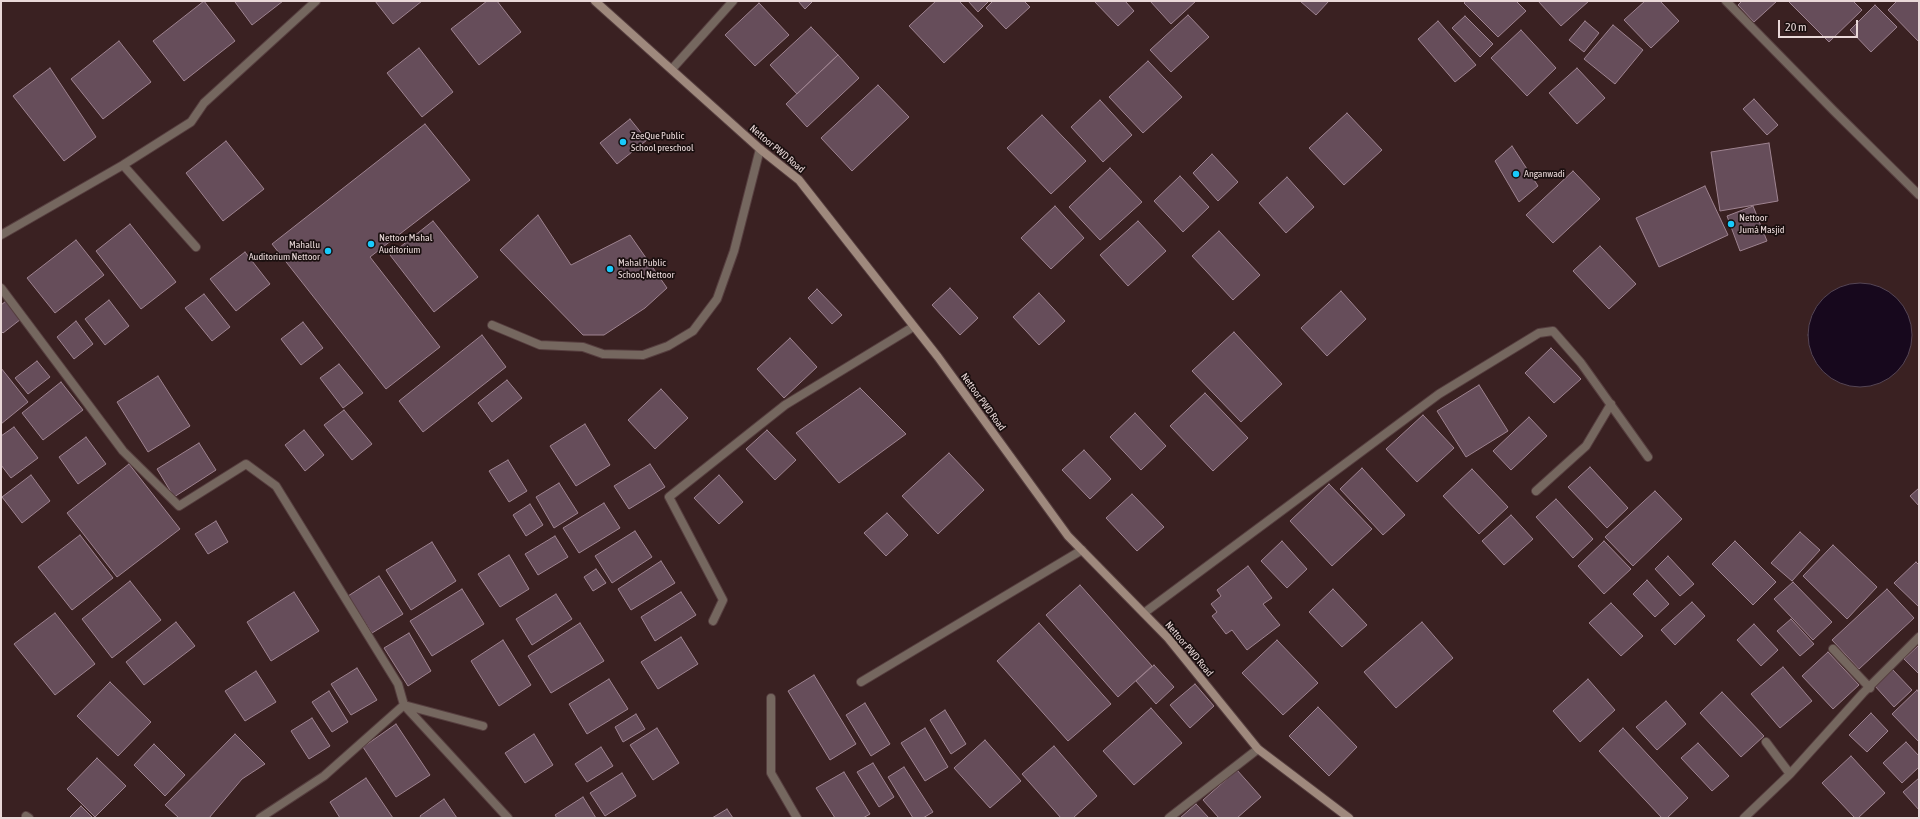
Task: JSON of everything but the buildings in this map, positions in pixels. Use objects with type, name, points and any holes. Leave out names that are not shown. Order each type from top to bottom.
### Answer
[{"type":"street","points":[[1,235],[123,165],[191,122],[204,103],[316,1]]},
{"type":"street","name":"Nettoor PWD Road","points":[[595,1],[760,149],[799,180],[938,357],[1068,536],[1168,638],[1258,749],[1348,818]]},
{"type":"street","points":[[672,69],[733,1]]},
{"type":"street","points":[[1726,1],[1919,195]]},
{"type":"street","points":[[492,325],[540,345],[583,347],[603,354],[644,355],[668,346],[693,331],[717,299],[734,252],[760,149]]},
{"type":"street","points":[[123,165],[196,247]]},
{"type":"street","points":[[1,288],[123,451],[179,506],[246,464],[276,486],[398,684],[404,705],[508,818]]},
{"type":"street","points":[[713,621],[723,600],[669,497],[784,405],[913,327]]},
{"type":"street","points":[[1144,613],[1439,394],[1539,334],[1553,331],[1581,363],[1648,457]]},
{"type":"street","points":[[1536,491],[1586,446],[1610,404]]},
{"type":"street","points":[[861,682],[1082,550]]},
{"type":"street","points":[[1744,818],[1790,774],[1919,638]]},
{"type":"street","points":[[1833,649],[1870,688]]},
{"type":"street","points":[[770,698],[771,773],[797,818]]},
{"type":"street","points":[[404,705],[483,726]]},
{"type":"street","points":[[260,818],[324,776],[404,705]]},
{"type":"street","points":[[1766,742],[1790,774]]},
{"type":"street","points":[[1169,818],[1258,749]]},
{"type":"shaded area","points":[[1860,283],[1880,287],[1897,298],[1908,315],[1912,335],[1908,355],[1897,372],[1880,383],[1860,387],[1840,383],[1823,372],[1812,355],[1808,335],[1812,315],[1823,298],[1840,287]]},
{"type":"place","name":"ZeeQue Public School preschool","points":[[623,142]]},
{"type":"place","name":"Anganwadi","points":[[1516,174]]},
{"type":"place","name":"Nettoor Jumá Masjid","points":[[1731,224]]},
{"type":"place","name":"Nettoor Mahal Auditorium","points":[[371,244]]},
{"type":"place","name":"Mahallu Auditorium Nettoor","points":[[328,251]]},
{"type":"place","name":"Mahal Public School, Nettoor","points":[[610,269]]}]
